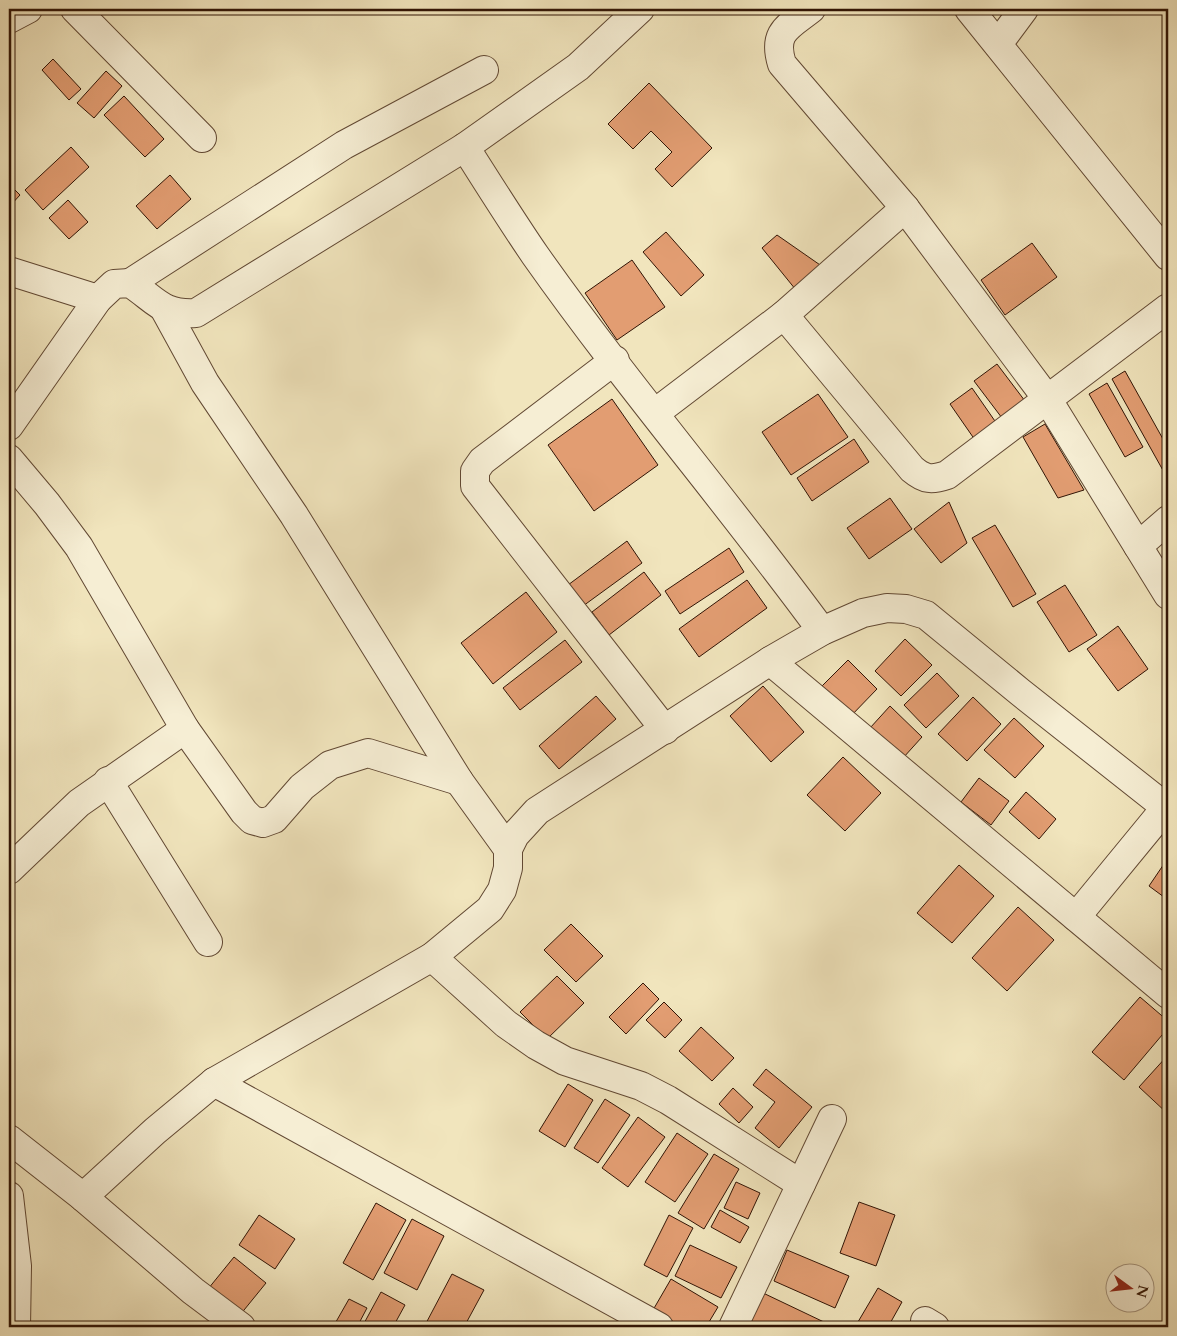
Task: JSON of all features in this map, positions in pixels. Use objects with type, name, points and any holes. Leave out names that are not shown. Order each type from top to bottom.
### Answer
[{"type":"street","points":[[9,19],[28,9]]},
{"type":"street","points":[[75,9],[202,138]]},
{"type":"street","points":[[165,310],[182,314],[196,314],[465,148],[578,67],[640,9]]},
{"type":"street","points":[[811,9],[786,29],[778,39],[778,51],[782,64],[905,208],[1048,400],[1168,595]]},
{"type":"street","points":[[969,9],[1168,256]]},
{"type":"street","points":[[998,44],[1024,9]]},
{"type":"street","points":[[9,426],[98,299],[114,284],[130,283],[344,144],[484,70]]},
{"type":"street","points":[[465,148],[536,255],[655,413],[760,546],[822,631]]},
{"type":"street","points":[[655,413],[784,315],[905,208]]},
{"type":"street","points":[[9,271],[98,299]]},
{"type":"street","points":[[130,283],[165,310],[205,383],[294,515],[459,781],[508,849]]},
{"type":"street","points":[[784,315],[912,470],[929,480],[947,476],[1168,308]]},
{"type":"street","points":[[615,360],[482,460],[475,471],[475,486],[665,730]]},
{"type":"street","points":[[9,460],[47,504],[79,547],[185,729],[244,812],[252,820],[263,823],[274,819],[302,787],[330,766],[368,753],[459,781]]},
{"type":"street","points":[[1138,546],[1168,520]]},
{"type":"street","points":[[83,1197],[155,1131],[214,1082],[432,957],[490,909],[502,890],[508,868],[508,849],[514,835],[537,811],[770,661],[822,631],[863,613],[887,608],[906,609],[926,615],[1167,807],[1076,917]]},
{"type":"street","points":[[770,661],[1168,994]]},
{"type":"street","points":[[9,870],[52,826],[108,781],[185,729]]},
{"type":"street","points":[[108,781],[208,942]]},
{"type":"street","points":[[432,957],[506,1024],[536,1045],[565,1061],[641,1086],[668,1100],[800,1184]]},
{"type":"street","points":[[214,1082],[659,1327]]},
{"type":"street","points":[[733,1327],[832,1119]]},
{"type":"street","points":[[9,1139],[83,1197],[193,1291],[241,1327]]},
{"type":"street","points":[[9,1196],[17,1266],[16,1327]]},
{"type":"building","points":[[53,59],[81,89],[69,100],[42,70]]},
{"type":"building","points":[[106,71],[122,86],[94,118],[77,103]]},
{"type":"building","points":[[649,83],[712,148],[672,187],[655,169],[672,152],[651,131],[633,149],[608,124]]},
{"type":"building","points":[[124,96],[164,139],[145,157],[104,115]]},
{"type":"building","points":[[71,147],[89,167],[43,210],[25,190]]},
{"type":"building","points":[[170,175],[191,199],[157,229],[136,206]]},
{"type":"building","points":[[9,184],[20,195],[9,207]]},
{"type":"building","points":[[68,200],[88,222],[69,239],[49,218]]},
{"type":"building","points":[[666,232],[704,275],[681,296],[643,252]]},
{"type":"building","points":[[777,235],[823,267],[796,290],[762,248]]},
{"type":"building","points":[[1032,243],[1057,277],[1005,315],[981,280]]},
{"type":"building","points":[[632,260],[665,307],[617,340],[585,293]]},
{"type":"building","points":[[997,364],[1025,401],[1002,418],[974,381]]},
{"type":"building","points":[[1125,371],[1168,448],[1168,472],[1165,474],[1112,379]]},
{"type":"building","points":[[1107,383],[1143,447],[1125,457],[1089,394]]},
{"type":"building","points":[[972,388],[997,424],[975,440],[950,404]]},
{"type":"building","points":[[818,394],[848,437],[791,475],[762,432]]},
{"type":"building","points":[[612,399],[658,465],[594,511],[548,445]]},
{"type":"building","points":[[1045,424],[1084,490],[1058,498],[1023,437]]},
{"type":"building","points":[[854,439],[869,462],[812,501],[797,478]]},
{"type":"building","points":[[890,498],[912,529],[869,559],[847,528]]},
{"type":"building","points":[[949,502],[967,543],[941,563],[914,529]]},
{"type":"building","points":[[995,525],[1036,594],[1013,607],[972,538]]},
{"type":"building","points":[[627,541],[642,563],[583,606],[568,585]]},
{"type":"building","points":[[729,548],[744,572],[680,614],[665,591]]},
{"type":"building","points":[[644,572],[661,595],[609,635],[592,612]]},
{"type":"building","points":[[747,580],[767,608],[699,657],[679,629]]},
{"type":"building","points":[[1065,585],[1097,635],[1069,652],[1037,602]]},
{"type":"building","points":[[526,592],[557,632],[493,684],[461,643]]},
{"type":"building","points":[[1118,626],[1148,669],[1118,691],[1087,649]]},
{"type":"building","points":[[905,639],[932,665],[901,696],[875,671]]},
{"type":"building","points":[[565,640],[582,662],[520,710],[503,688]]},
{"type":"building","points":[[848,660],[877,689],[848,719],[818,690]]},
{"type":"building","points":[[937,673],[959,696],[926,728],[904,705]]},
{"type":"building","points":[[763,686],[804,732],[771,762],[730,716]]},
{"type":"building","points":[[596,696],[616,719],[559,769],[539,746]]},
{"type":"building","points":[[973,697],[1001,724],[967,761],[938,734]]},
{"type":"building","points":[[890,706],[922,737],[903,758],[870,728]]},
{"type":"building","points":[[1014,718],[1044,746],[1015,778],[984,750]]},
{"type":"building","points":[[843,757],[881,793],[845,831],[807,795]]},
{"type":"building","points":[[979,778],[1009,801],[991,825],[961,802]]},
{"type":"building","points":[[1026,792],[1056,819],[1039,839],[1009,812]]},
{"type":"building","points":[[1168,858],[1168,900],[1149,886]]},
{"type":"building","points":[[959,865],[994,896],[952,943],[917,913]]},
{"type":"building","points":[[1018,907],[1054,940],[1007,991],[972,958]]},
{"type":"building","points":[[571,924],[603,956],[576,982],[544,950]]},
{"type":"building","points":[[557,976],[584,1003],[547,1039],[520,1012]]},
{"type":"building","points":[[643,983],[659,999],[626,1034],[609,1017]]},
{"type":"building","points":[[1140,997],[1168,1021],[1168,1028],[1124,1080],[1092,1052]]},
{"type":"building","points":[[664,1002],[682,1020],[665,1038],[646,1020]]},
{"type":"building","points":[[701,1027],[734,1058],[712,1081],[679,1051]]},
{"type":"building","points":[[1168,1055],[1168,1114],[1139,1087]]},
{"type":"building","points":[[766,1069],[812,1107],[779,1148],[755,1128],[775,1102],[753,1085]]},
{"type":"building","points":[[568,1084],[593,1100],[565,1147],[539,1131]]},
{"type":"building","points":[[733,1088],[753,1107],[739,1123],[719,1104]]},
{"type":"building","points":[[605,1099],[630,1115],[598,1163],[574,1148]]},
{"type":"building","points":[[638,1117],[665,1137],[628,1187],[602,1168]]},
{"type":"building","points":[[677,1133],[708,1154],[675,1202],[645,1182]]},
{"type":"building","points":[[714,1154],[739,1169],[704,1229],[678,1213]]},
{"type":"building","points":[[736,1182],[760,1193],[748,1219],[724,1208]]},
{"type":"building","points":[[859,1202],[895,1215],[876,1266],[840,1253]]},
{"type":"building","points":[[376,1203],[406,1220],[373,1280],[343,1263]]},
{"type":"building","points":[[720,1210],[749,1227],[740,1243],[711,1227]]},
{"type":"building","points":[[259,1215],[295,1239],[275,1269],[239,1245]]},
{"type":"building","points":[[669,1215],[693,1228],[667,1277],[644,1265]]},
{"type":"building","points":[[412,1219],[444,1236],[417,1290],[384,1273]]},
{"type":"building","points":[[690,1245],[737,1267],[721,1298],[675,1276]]},
{"type":"building","points":[[787,1250],[849,1276],[835,1308],[774,1281]]},
{"type":"building","points":[[234,1257],[266,1283],[240,1315],[208,1289]]},
{"type":"building","points":[[452,1274],[484,1290],[464,1327],[424,1327]]},
{"type":"building","points":[[671,1279],[718,1307],[706,1327],[682,1327],[653,1310]]},
{"type":"building","points":[[878,1288],[902,1302],[888,1327],[855,1327]]},
{"type":"building","points":[[381,1292],[405,1305],[393,1327],[362,1327]]},
{"type":"building","points":[[761,1292],[826,1323],[824,1327],[751,1327],[746,1325]]},
{"type":"building","points":[[349,1299],[367,1308],[357,1327],[333,1327]]}]
